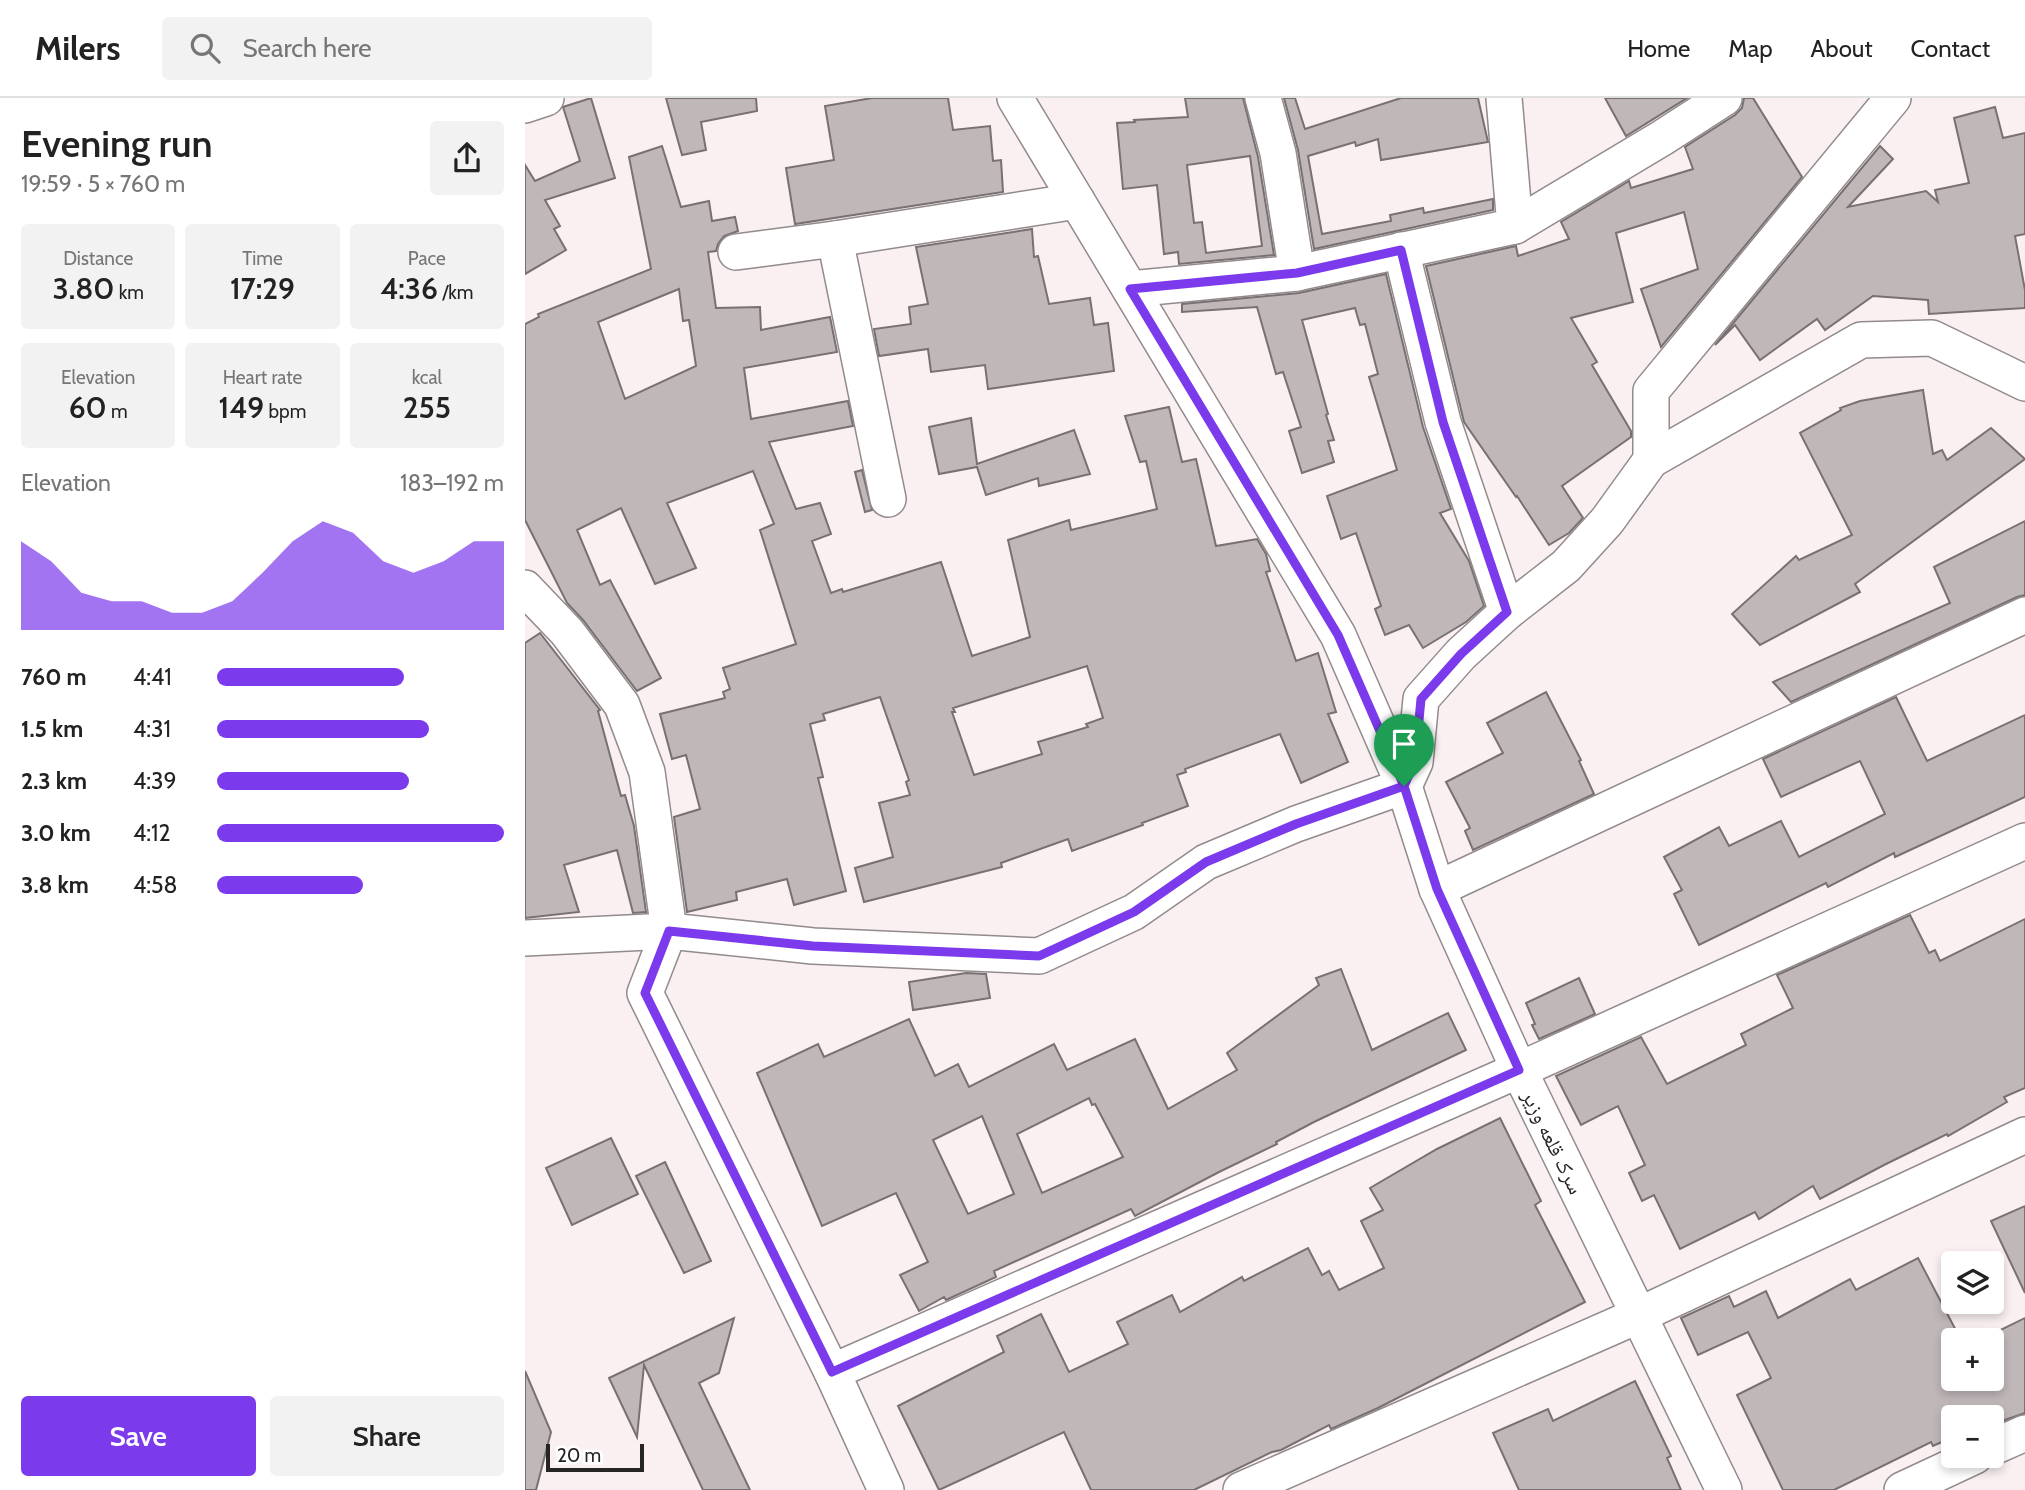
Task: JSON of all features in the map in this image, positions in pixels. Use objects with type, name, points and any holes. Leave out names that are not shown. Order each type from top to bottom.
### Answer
[{"type":"street","points":[[525,105],[546,98]]},
{"type":"street","name":"سرک قلعه وزیر","points":[[1015,98],[1338,635],[1404,786],[1437,889],[1519,1070],[1724,1490]]},
{"type":"street","points":[[1263,98],[1277,153],[1297,273]]},
{"type":"street","points":[[1504,98],[1515,226]]},
{"type":"street","points":[[1130,289],[1297,273],[1515,226],[1663,138],[1724,98]]},
{"type":"street","points":[[1651,460],[1651,391],[1893,98]]},
{"type":"street","points":[[736,252],[1077,201]]},
{"type":"street","points":[[835,239],[888,499]]},
{"type":"street","points":[[1401,250],[1443,422],[1507,612]]},
{"type":"street","points":[[525,938],[669,931],[813,946],[1039,956],[1134,912],[1206,862],[1296,824],[1404,786],[1415,762],[1421,699],[1461,654],[1507,612],[1566,566],[1607,521],[1651,460],[1861,340],[1932,338],[2025,383]]},
{"type":"street","points":[[525,588],[567,632],[622,705],[647,772],[669,931],[645,993],[832,1372],[886,1490]]},
{"type":"street","points":[[1437,889],[2025,615]]},
{"type":"street","points":[[832,1372],[1519,1070],[2025,841]]},
{"type":"street","points":[[1241,1490],[1637,1316],[2025,1135]]},
{"type":"street","points":[[2004,1442],[2025,1433]]},
{"type":"street","points":[[1902,1490],[1949,1468]]},
{"type":"building","points":[[591,98],[615,178],[545,200],[560,226],[554,229],[566,250],[525,274],[525,165],[535,181],[580,161],[563,107]]},
{"type":"building","points":[[666,98],[756,98],[757,111],[701,122],[706,150],[682,155]]},
{"type":"building","points":[[872,98],[948,98],[953,130],[990,126],[993,161],[1001,160],[1003,192],[795,224],[786,168],[834,160],[825,106]]},
{"type":"building","points":[[1185,98],[1243,98],[1258,157],[1274,255],[1179,264],[1178,252],[1164,254],[1157,185],[1123,189],[1117,123],[1188,117]],"holes":[[[1250,156],[1262,246],[1206,253],[1202,222],[1194,223],[1187,165]]]},
{"type":"building","points":[[1284,98],[1295,98],[1305,129],[1401,98],[1478,98],[1488,142],[1381,160],[1378,139],[1356,146],[1355,142],[1308,156],[1322,234],[1391,221],[1390,215],[1423,208],[1424,213],[1493,199],[1493,210],[1314,249],[1298,150]]},
{"type":"building","points":[[1605,98],[1687,98],[1626,136]]},
{"type":"building","points":[[1744,98],[1753,98],[1802,177],[1661,347],[1641,289],[1698,269],[1684,212],[1616,233],[1633,302],[1571,318],[1597,362],[1592,365],[1631,431],[1631,437],[1562,486],[1583,518],[1569,533],[1549,545],[1464,422],[1426,266],[1516,246],[1518,256],[1569,239],[1561,222],[1629,181],[1631,188],[1693,169],[1685,147],[1735,115],[1742,108]]},
{"type":"building","points":[[1995,107],[2003,138],[2025,133],[2025,234],[2015,236],[2025,290],[2025,308],[1929,314],[1928,300],[1873,296],[1825,330],[1817,319],[1760,360],[1735,325],[1715,345],[1880,146],[1893,159],[1848,207],[1926,191],[1938,202],[1935,190],[1969,183],[1954,118]]},
{"type":"building","points":[[662,146],[681,207],[709,201],[712,221],[735,217],[738,231],[724,236],[716,251],[708,252],[716,308],[760,307],[761,330],[830,317],[837,352],[744,368],[751,419],[848,401],[853,426],[769,442],[796,509],[820,503],[831,534],[812,541],[831,593],[842,589],[843,592],[941,562],[972,656],[1030,637],[1008,540],[1069,520],[1071,530],[1157,509],[1146,461],[1140,462],[1125,416],[1169,407],[1182,462],[1196,459],[1216,546],[1257,539],[1266,554],[1270,571],[1266,572],[1296,661],[1318,653],[1336,712],[1328,714],[1348,762],[1301,783],[1280,734],[1185,769],[1186,772],[1177,775],[1188,806],[1142,823],[1143,825],[1072,851],[1068,839],[1001,863],[1002,867],[864,902],[855,868],[893,857],[879,803],[910,795],[906,782],[909,780],[880,697],[823,714],[825,720],[810,724],[823,777],[818,778],[846,891],[794,905],[787,879],[736,892],[737,900],[687,912],[674,817],[700,809],[686,755],[672,759],[660,714],[725,698],[723,692],[730,689],[723,668],[796,644],[760,530],[774,524],[753,471],[667,503],[696,568],[655,584],[621,508],[577,530],[600,585],[610,580],[661,678],[637,691],[567,603],[525,520],[525,324],[539,317],[538,314],[651,269],[629,157]],"holes":[[[679,289],[683,321],[689,320],[696,366],[625,399],[598,322]],[[1087,666],[1103,718],[1086,724],[1088,727],[1038,742],[1042,754],[974,775],[952,712],[955,712],[953,708]]]},
{"type":"building","points":[[1032,229],[1034,257],[1038,256],[1049,304],[1090,298],[1094,325],[1108,323],[1114,371],[988,389],[985,365],[931,372],[928,349],[879,356],[874,329],[911,324],[909,307],[928,304],[916,247]]},
{"type":"building","points":[[1386,274],[1423,427],[1451,509],[1440,513],[1469,561],[1484,606],[1466,622],[1423,648],[1409,625],[1385,635],[1375,609],[1381,606],[1356,533],[1341,539],[1327,496],[1397,470],[1369,377],[1378,374],[1365,324],[1360,325],[1355,308],[1302,320],[1334,440],[1328,441],[1334,462],[1302,473],[1289,431],[1301,427],[1283,372],[1276,374],[1257,307],[1182,312],[1182,304],[1299,293]]},
{"type":"building","points":[[1923,390],[1933,454],[1942,450],[1947,460],[1991,428],[2025,459],[1855,584],[1860,592],[1760,645],[1732,614],[1796,556],[1799,560],[1852,535],[1800,433],[1841,410],[1840,408],[1860,401]]},
{"type":"building","points":[[971,418],[977,464],[1074,430],[1090,474],[1039,486],[1038,478],[986,495],[977,467],[939,474],[929,427]]},
{"type":"building","points":[[862,470],[872,510],[865,512],[855,472]]},
{"type":"building","points":[[2025,521],[2025,595],[1791,702],[1773,682],[1950,603],[1934,567]]},
{"type":"building","points":[[540,633],[600,710],[598,711],[621,796],[625,795],[634,826],[646,912],[633,913],[617,850],[564,865],[579,912],[525,918],[525,643]]},
{"type":"building","points":[[1546,692],[1581,760],[1579,761],[1594,794],[1473,850],[1465,831],[1470,828],[1446,782],[1503,753],[1487,723]]},
{"type":"building","points":[[1896,697],[1927,761],[2025,715],[2025,797],[1895,857],[1894,853],[1828,887],[1826,883],[1699,945],[1674,894],[1682,890],[1664,857],[1719,827],[1729,846],[1781,821],[1799,857],[1885,814],[1860,761],[1781,797],[1763,759]]},
{"type":"building","points":[[1910,915],[1929,953],[1935,950],[1940,961],[2025,919],[2025,1088],[2004,1097],[2007,1102],[1948,1136],[1947,1134],[1884,1165],[1820,1199],[1813,1186],[1759,1219],[1755,1212],[1680,1249],[1654,1195],[1642,1201],[1629,1173],[1645,1165],[1618,1106],[1581,1125],[1556,1076],[1641,1037],[1667,1084],[1746,1045],[1741,1034],[1793,1008],[1777,975]]},
{"type":"building","points":[[1341,969],[1372,1050],[1448,1013],[1466,1050],[1314,1122],[1276,1142],[1277,1144],[1135,1216],[1131,1209],[994,1271],[996,1277],[946,1300],[944,1297],[919,1311],[900,1275],[928,1262],[896,1193],[822,1226],[757,1073],[818,1044],[824,1057],[909,1019],[935,1076],[958,1064],[969,1087],[1054,1044],[1067,1070],[1135,1039],[1168,1109],[1237,1070],[1227,1053],[1319,985],[1316,978]],"holes":[[[1089,1098],[1092,1105],[1095,1104],[1123,1157],[1042,1193],[1017,1134]],[[982,1116],[1014,1194],[968,1214],[933,1140]]]},
{"type":"building","points":[[966,973],[986,974],[990,998],[913,1010],[909,982]]},
{"type":"building","points":[[1579,978],[1595,1014],[1539,1039],[1526,1003]]},
{"type":"building","points":[[1500,1118],[1541,1201],[1535,1205],[1585,1302],[1378,1408],[1331,1429],[1329,1425],[1194,1490],[1091,1490],[1064,1432],[939,1490],[898,1406],[1004,1352],[997,1336],[1041,1314],[1069,1372],[1128,1344],[1117,1322],[1172,1295],[1180,1312],[1242,1277],[1244,1281],[1308,1248],[1322,1275],[1329,1271],[1339,1290],[1384,1268],[1361,1221],[1383,1210],[1370,1188],[1437,1149]]},
{"type":"building","points":[[611,1138],[638,1194],[572,1225],[546,1168]]},
{"type":"building","points":[[665,1162],[711,1261],[684,1273],[636,1176]]},
{"type":"building","points":[[2025,1206],[2025,1293],[1991,1221]]},
{"type":"building","points":[[1918,1258],[1941,1302],[1941,1314],[1947,1314],[1955,1328],[1941,1328],[1941,1391],[2004,1391],[2004,1328],[2025,1318],[2025,1413],[2004,1420],[2004,1405],[1941,1405],[1941,1442],[1933,1446],[1931,1442],[1834,1490],[1783,1490],[1737,1395],[1771,1378],[1748,1332],[1698,1355],[1681,1318],[1729,1296],[1734,1307],[1766,1291],[1778,1318],[1850,1279],[1856,1290]]},
{"type":"building","points":[[734,1318],[719,1373],[699,1383],[750,1490],[703,1490],[644,1365],[637,1437],[609,1378]]},
{"type":"building","points":[[525,1371],[551,1432],[536,1490],[525,1490]]},
{"type":"building","points":[[1635,1381],[1671,1456],[1667,1458],[1681,1490],[1519,1490],[1493,1433],[1548,1409],[1553,1421]]},
{"type":"route","points":[[1404,786],[1338,635],[1130,289],[1297,273],[1401,250],[1443,422],[1507,612],[1461,654],[1421,699],[1415,762],[1404,786],[1296,824],[1206,862],[1134,912],[1039,956],[813,946],[669,931],[645,993],[832,1372],[1519,1070],[1437,889],[1404,786]]}]
